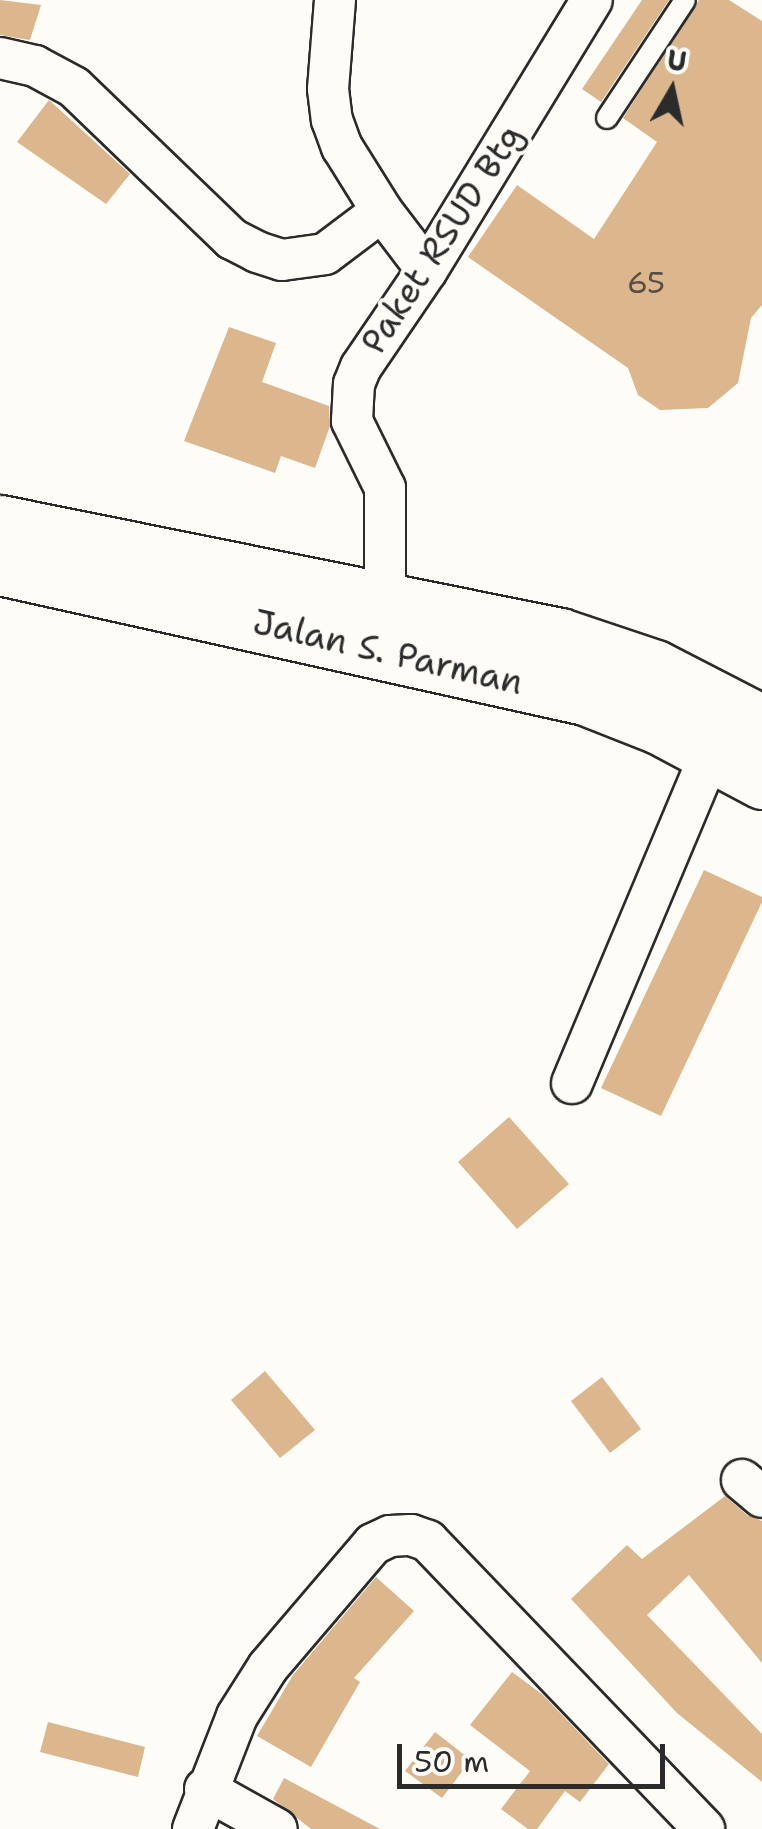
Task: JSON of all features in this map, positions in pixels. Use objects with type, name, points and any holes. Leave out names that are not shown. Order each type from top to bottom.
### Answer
[{"type":"main road","name":"Jalan S. Parman","points":[[0,523],[560,636],[655,668],[762,723]]},
{"type":"main road","name":"Jalan S. Parman","points":[[0,566],[585,697],[659,726],[762,781]]},
{"type":"street","points":[[336,0],[328,88],[332,120],[342,147],[382,211],[426,270]]},
{"type":"street","name":"Paket RSUD Btg","points":[[386,602],[386,488],[352,421],[351,402],[360,367],[426,270],[592,0]]},
{"type":"street","points":[[0,58],[35,66],[74,87],[232,239],[258,252],[282,260],[326,254],[382,211]]},
{"type":"street","points":[[572,1083],[710,754]]},
{"type":"street","points":[[193,1829],[205,1789],[237,1716],[268,1667],[373,1544],[390,1536],[411,1535],[428,1540],[704,1829]]},
{"type":"street","points":[[205,1789],[278,1829]]},
{"type":"lane","points":[[607,118],[685,0]]},
{"type":"building","points":[[0,0],[41,5],[30,40],[0,35]]},
{"type":"building","points":[[642,0],[669,0],[601,102],[582,89]]},
{"type":"building","points":[[699,0],[729,0],[762,21],[762,305],[751,318],[738,383],[708,408],[660,410],[638,395],[628,368],[468,257],[517,185],[594,239],[657,142],[623,118]]},
{"type":"building","points":[[49,100],[130,174],[106,204],[17,142]]},
{"type":"building","points":[[229,327],[276,343],[262,382],[329,406],[330,426],[315,468],[281,456],[275,473],[184,441]]},
{"type":"building","points":[[704,870],[762,897],[762,902],[661,1116],[601,1088]]},
{"type":"building","points":[[509,1117],[569,1184],[517,1229],[458,1162]]},
{"type":"building","points":[[265,1371],[315,1430],[280,1458],[231,1400]]},
{"type":"building","points":[[602,1377],[641,1429],[610,1453],[571,1401]]},
{"type":"building","points":[[725,1496],[747,1515],[762,1521],[762,1663],[689,1575],[647,1615],[762,1734],[762,1782],[677,1713],[571,1599],[627,1545],[642,1559]]},
{"type":"building","points":[[376,1577],[414,1611],[354,1678],[360,1682],[311,1767],[257,1736],[293,1675]]},
{"type":"building","points":[[512,1672],[543,1695],[609,1764],[580,1802],[565,1791],[537,1829],[528,1829],[501,1809],[530,1771],[470,1725]]},
{"type":"building","points":[[48,1722],[145,1747],[138,1777],[40,1752]]},
{"type":"building","points":[[435,1732],[471,1760],[442,1798],[405,1771]]},
{"type":"building","points":[[284,1778],[380,1829],[311,1829],[273,1799]]}]
